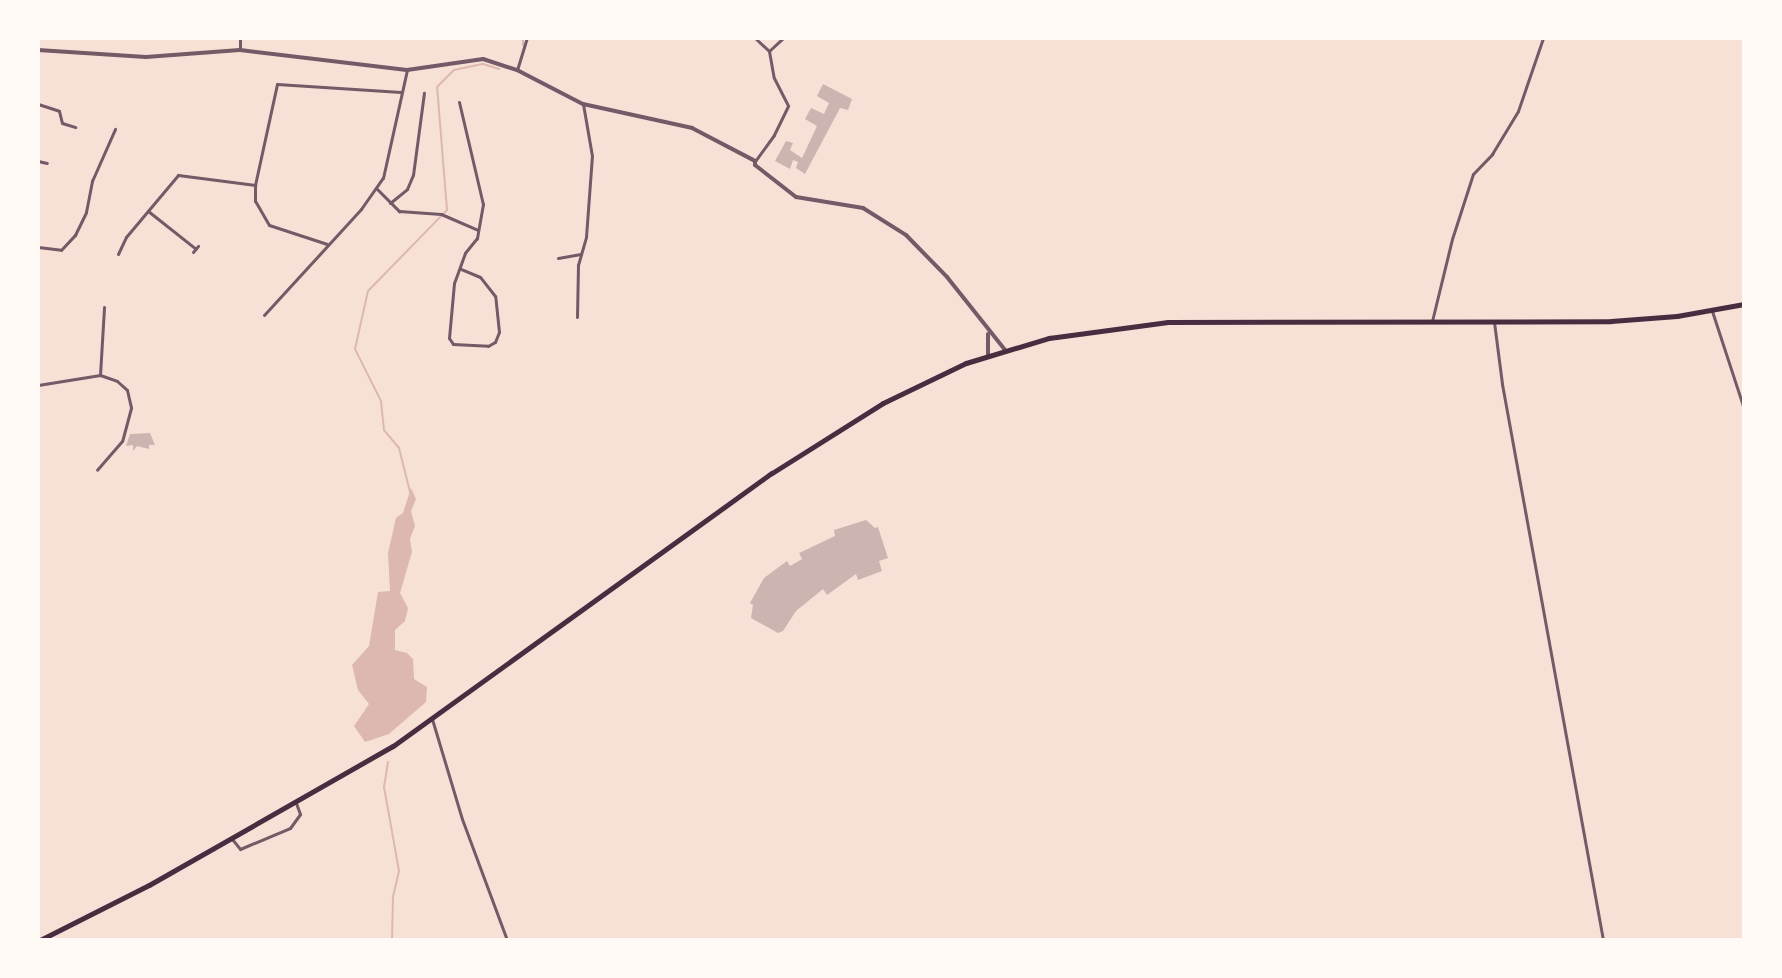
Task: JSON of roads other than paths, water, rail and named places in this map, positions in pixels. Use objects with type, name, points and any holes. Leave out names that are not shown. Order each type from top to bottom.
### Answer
[{"type":"main road","points":[[40,940],[296,803],[432,719],[805,451],[907,390],[988,355],[1088,331],[1168,322],[1611,321],[1712,311],[1744,304]]},
{"type":"street","points":[[240,38],[240,50]]},
{"type":"street","points":[[517,70],[527,38]]},
{"type":"street","points":[[755,38],[769,51],[774,78],[788,106],[774,135],[755,161]]},
{"type":"street","points":[[769,51],[783,38]]},
{"type":"street","points":[[1432,321],[1452,239],[1473,174],[1492,154],[1518,111],[1543,38]]},
{"type":"street","points":[[38,50],[146,57],[240,50],[407,70],[483,59],[517,70],[583,104],[692,128],[755,161],[755,165],[796,197],[863,208],[906,235],[947,277],[988,334],[1005,350]]},
{"type":"street","points":[[264,315],[383,178],[407,70]]},
{"type":"street","points":[[327,244],[269,225],[255,201],[255,185],[277,84],[401,92]]},
{"type":"street","points":[[390,203],[407,189],[413,175],[424,93]]},
{"type":"street","points":[[459,102],[483,204],[477,238],[465,253],[451,300],[449,338],[453,344],[488,346],[495,342],[499,332],[495,296],[480,277],[461,269]]},
{"type":"street","points":[[38,104],[59,111],[62,123],[75,127]]},
{"type":"street","points":[[577,317],[578,265],[582,254],[592,156],[583,104]]},
{"type":"street","points":[[38,247],[61,250],[75,235],[86,212],[92,181],[115,129]]},
{"type":"street","points":[[38,161],[47,163]]},
{"type":"street","points":[[118,254],[126,237],[178,175],[255,185]]},
{"type":"street","points":[[376,188],[399,211],[441,214],[478,230]]},
{"type":"street","points":[[148,211],[196,249]]},
{"type":"street","points":[[558,258],[582,254]]},
{"type":"street","points":[[100,375],[104,307]]},
{"type":"street","points":[[1712,311],[1744,409]]},
{"type":"street","points":[[1494,321],[1502,384],[1603,940]]},
{"type":"street","points":[[988,334],[988,355]]},
{"type":"street","points":[[38,385],[100,375],[124,386],[131,408],[120,446],[97,470]]},
{"type":"street","points":[[432,719],[462,819],[507,940]]},
{"type":"street","points":[[232,839],[240,849],[290,828],[300,814],[296,803]]},
{"type":"waterway","points":[[523,38],[523,45]]},
{"type":"waterway","points":[[410,492],[399,448],[384,430],[381,401],[355,349],[368,291],[447,210],[437,87],[454,70],[483,64],[499,69]]},
{"type":"waterway","points":[[388,762],[384,787],[399,871],[393,896],[392,940]]}]
